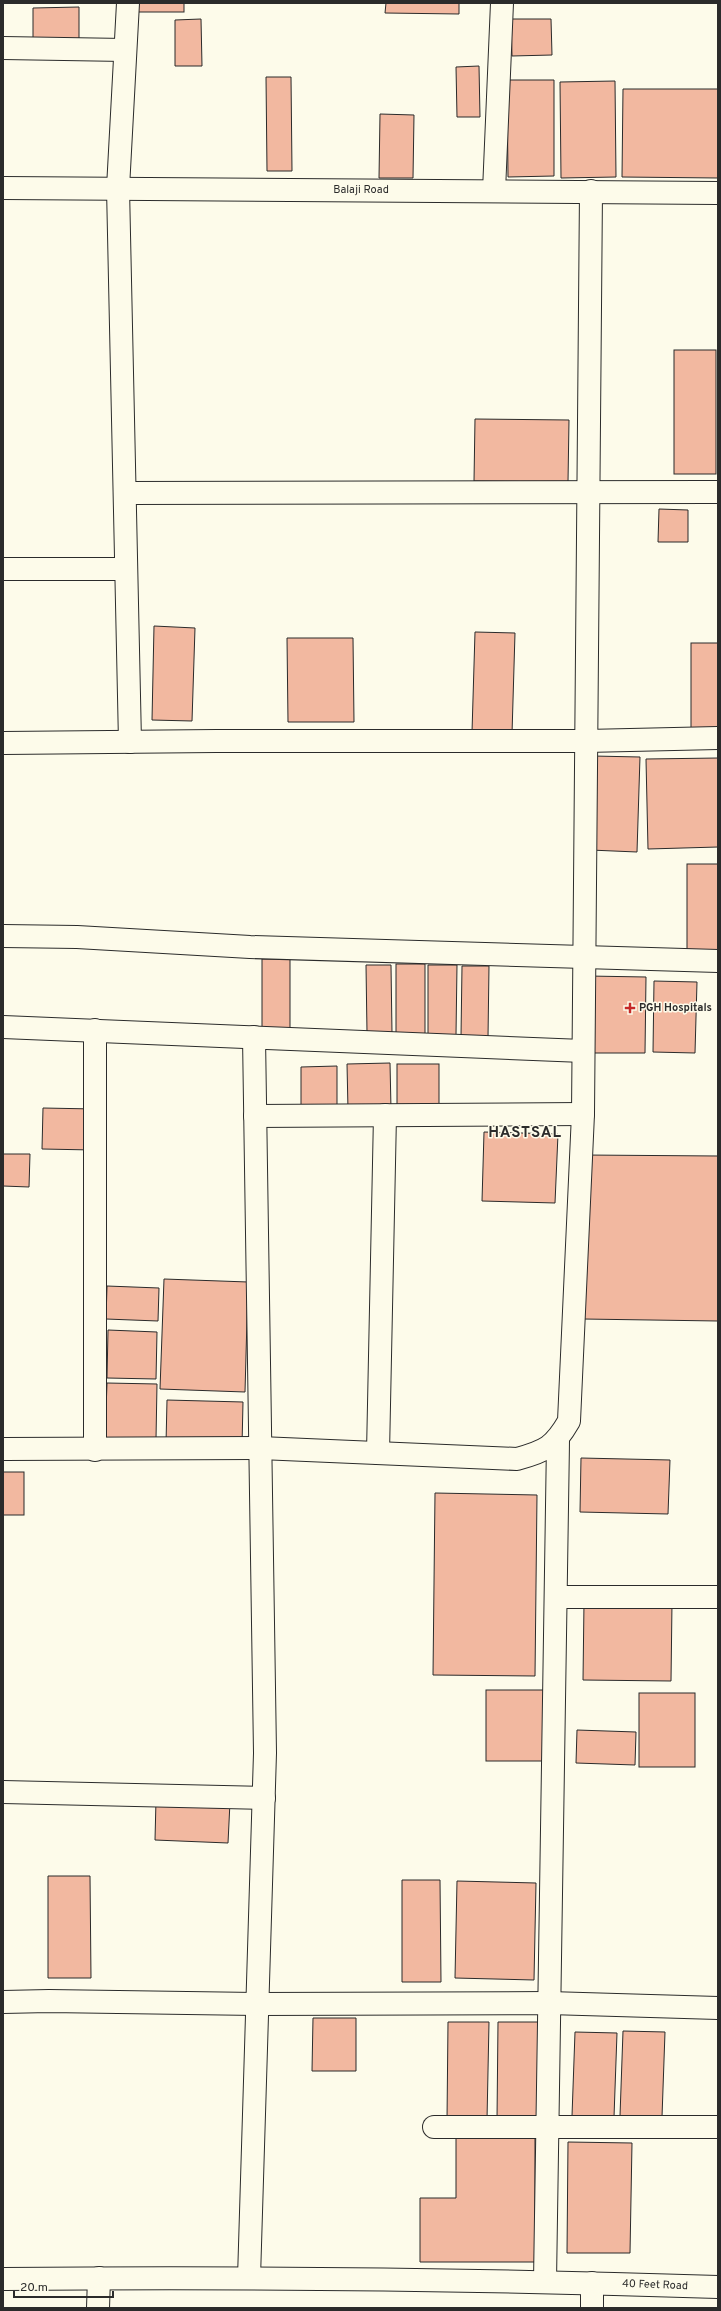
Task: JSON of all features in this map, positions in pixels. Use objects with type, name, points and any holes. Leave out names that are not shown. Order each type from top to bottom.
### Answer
[{"type":"street","points":[[128,3],[118,188],[130,742]]},
{"type":"street","points":[[494,191],[502,3]]},
{"type":"street","points":[[3,48],[125,50]]},
{"type":"street","name":"Balaji Road","points":[[3,188],[718,193]]},
{"type":"street","points":[[3,1449],[95,1450],[260,1448],[518,1459],[541,1452],[558,1440],[569,1421],[583,1114],[591,191]]},
{"type":"street","points":[[125,493],[718,492]]},
{"type":"street","points":[[3,569],[126,569]]},
{"type":"street","points":[[3,744],[130,742],[586,741],[718,738]]},
{"type":"street","points":[[3,936],[77,937],[250,947],[718,961]]},
{"type":"street","points":[[3,1027],[583,1051]]},
{"type":"street","points":[[95,1030],[95,1450]]},
{"type":"street","points":[[249,2278],[265,1753],[254,1037]]},
{"type":"street","points":[[255,1116],[583,1114]]},
{"type":"street","points":[[378,1453],[385,1115]]},
{"type":"street","points":[[545,2282],[549,2003],[554,1859],[558,1440]]},
{"type":"street","points":[[556,1597],[718,1597]]},
{"type":"street","points":[[3,1792],[264,1798]]},
{"type":"street","points":[[3,2002],[49,2001],[257,2004],[549,2003],[718,2008]]},
{"type":"street","points":[[434,2127],[718,2127]]},
{"type":"street","points":[[98,2308],[99,2278]]},
{"type":"street","name":"40 Feet Road","points":[[3,2279],[249,2278],[545,2282],[718,2287]]},
{"type":"street","points":[[592,2283],[592,2308]]},
{"type":"building","points":[[134,3],[184,3],[184,12],[134,12]]},
{"type":"building","points":[[386,3],[459,3],[459,14],[385,13]]},
{"type":"building","points":[[79,7],[79,42],[33,43],[33,8]]},
{"type":"building","points":[[201,19],[202,66],[175,66],[175,20]]},
{"type":"building","points":[[511,19],[551,19],[552,55],[512,56]]},
{"type":"building","points":[[479,66],[480,117],[457,117],[456,67]]},
{"type":"building","points":[[266,77],[291,77],[292,171],[267,171]]},
{"type":"building","points":[[507,80],[554,80],[554,176],[508,177]]},
{"type":"building","points":[[615,81],[616,177],[561,178],[560,82]]},
{"type":"building","points":[[623,89],[718,89],[718,178],[622,177]]},
{"type":"building","points":[[380,114],[414,115],[413,178],[379,178]]},
{"type":"building","points":[[674,350],[716,350],[716,474],[674,474]]},
{"type":"building","points":[[475,419],[569,420],[568,482],[474,481]]},
{"type":"building","points":[[659,509],[688,510],[688,542],[658,542]]},
{"type":"building","points":[[154,626],[195,628],[192,721],[152,720]]},
{"type":"building","points":[[475,632],[515,633],[512,734],[472,732]]},
{"type":"building","points":[[287,638],[353,638],[354,722],[288,722]]},
{"type":"building","points":[[691,643],[718,643],[718,732],[691,732]]},
{"type":"building","points":[[593,756],[640,757],[637,852],[590,850]]},
{"type":"building","points":[[718,758],[718,847],[648,849],[646,759]]},
{"type":"building","points":[[687,864],[718,864],[718,951],[687,951]]},
{"type":"building","points":[[262,959],[290,959],[290,1034],[262,1034]]},
{"type":"building","points":[[396,964],[425,964],[425,1034],[396,1034]]},
{"type":"building","points":[[366,965],[391,965],[392,1033],[367,1033]]},
{"type":"building","points":[[428,965],[457,965],[456,1035],[428,1034]]},
{"type":"building","points":[[462,966],[489,966],[488,1038],[461,1037]]},
{"type":"building","points":[[588,976],[646,977],[645,1053],[587,1053]]},
{"type":"building","points":[[654,981],[697,982],[695,1053],[653,1052]]},
{"type":"building","points":[[390,1063],[391,1109],[348,1110],[347,1064]]},
{"type":"building","points":[[397,1064],[439,1064],[439,1111],[397,1111]]},
{"type":"building","points":[[337,1066],[337,1107],[301,1108],[301,1067]]},
{"type":"building","points":[[43,1108],[95,1109],[93,1150],[42,1149]]},
{"type":"building","points":[[484,1132],[558,1134],[555,1203],[482,1201]]},
{"type":"building","points":[[3,1154],[30,1154],[29,1187],[3,1186]]},
{"type":"building","points":[[585,1155],[718,1156],[718,1321],[583,1319]]},
{"type":"building","points":[[164,1279],[248,1282],[245,1392],[160,1389]]},
{"type":"building","points":[[107,1286],[159,1288],[158,1321],[106,1319]]},
{"type":"building","points":[[108,1330],[157,1332],[156,1379],[107,1378]]},
{"type":"building","points":[[107,1383],[157,1384],[156,1439],[105,1438]]},
{"type":"building","points":[[167,1400],[243,1402],[242,1446],[166,1444]]},
{"type":"building","points":[[581,1458],[670,1460],[668,1514],[580,1512]]},
{"type":"building","points":[[3,1472],[24,1472],[24,1515],[3,1515]]},
{"type":"building","points":[[435,1493],[537,1495],[535,1676],[433,1675]]},
{"type":"building","points":[[584,1602],[672,1603],[671,1681],[583,1680]]},
{"type":"building","points":[[486,1690],[545,1690],[545,1761],[486,1761]]},
{"type":"building","points":[[639,1693],[695,1693],[695,1767],[639,1767]]},
{"type":"building","points":[[577,1730],[636,1732],[635,1765],[576,1763]]},
{"type":"building","points":[[156,1800],[230,1802],[228,1843],[155,1840]]},
{"type":"building","points":[[48,1876],[90,1876],[91,1978],[48,1978]]},
{"type":"building","points":[[402,1880],[440,1880],[441,1982],[402,1982]]},
{"type":"building","points":[[457,1881],[536,1883],[534,1980],[455,1978]]},
{"type":"building","points":[[313,2018],[356,2018],[356,2071],[312,2071]]},
{"type":"building","points":[[448,2022],[489,2022],[487,2120],[447,2120]]},
{"type":"building","points":[[498,2022],[539,2022],[538,2120],[497,2119]]},
{"type":"building","points":[[623,2031],[665,2032],[662,2117],[620,2116]]},
{"type":"building","points":[[575,2032],[617,2033],[614,2117],[572,2116]]},
{"type":"building","points":[[456,2129],[535,2129],[535,2262],[420,2262],[420,2198],[456,2198]]},
{"type":"building","points":[[568,2142],[632,2143],[630,2253],[567,2253]]},
{"type":"place","name":"PGH Hospitals","points":[[630,1008]]},
{"type":"district","name":"HASTSAL","points":[[525,1133]]}]
